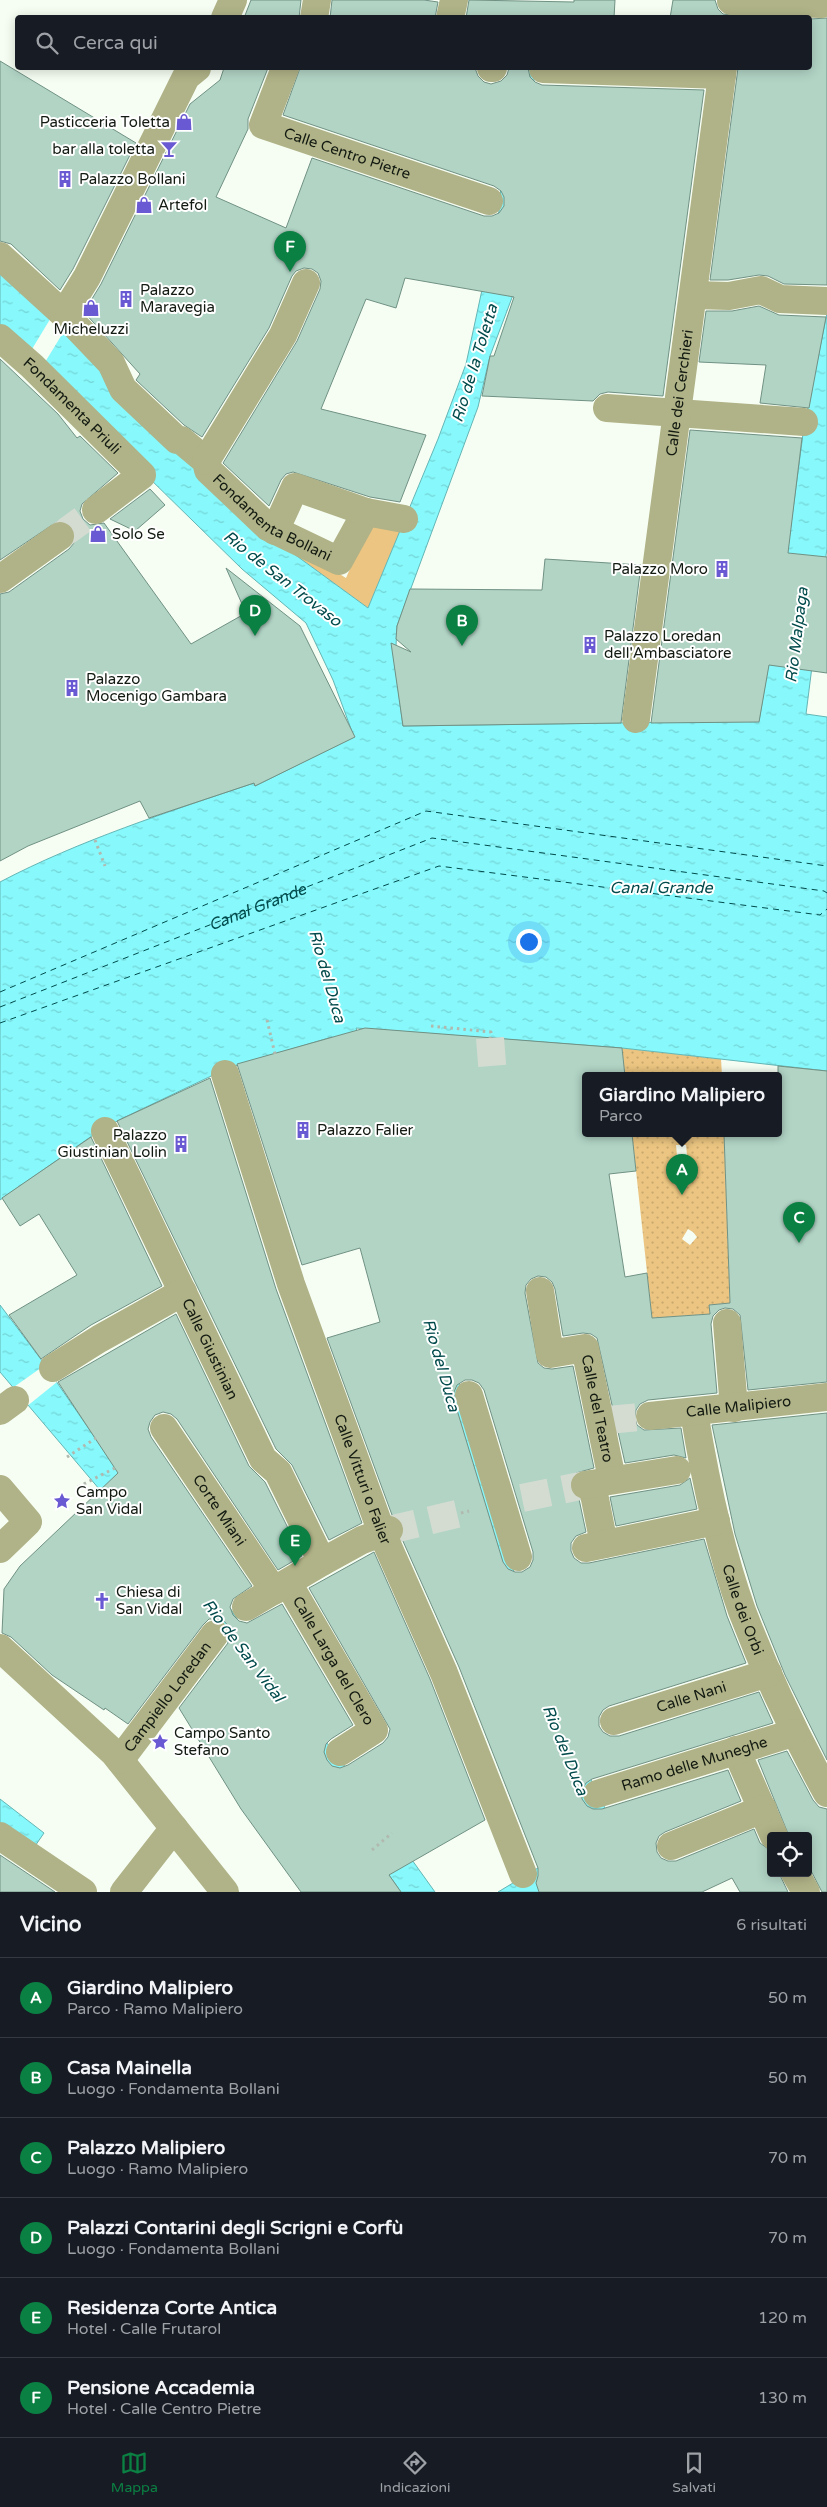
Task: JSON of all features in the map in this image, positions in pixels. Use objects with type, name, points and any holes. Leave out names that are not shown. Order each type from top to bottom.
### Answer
[{"type":"street","points":[[226,15],[233,0]]},
{"type":"street","points":[[314,15],[317,0]]},
{"type":"street","points":[[451,15],[454,0]]},
{"type":"street","points":[[731,6],[822,4]]},
{"type":"street","points":[[64,314],[91,269],[186,77],[195,70]]},
{"type":"street","name":"Calle Centro Pietre","points":[[284,70],[263,125],[489,201]]},
{"type":"street","points":[[633,70],[723,71]]},
{"type":"street","name":"Calle dei Cerchieri","points":[[636,720],[679,414],[723,71]]},
{"type":"street","name":"Fondamenta Bollani","points":[[0,256],[64,314],[111,363],[123,389],[177,440],[181,440],[206,461],[208,470],[268,527],[340,561],[366,512]]},
{"type":"street","points":[[206,461],[284,335],[306,283]]},
{"type":"street","points":[[694,295],[729,296],[765,289],[780,299],[827,301]]},
{"type":"street","name":"Fondamenta Priuli","points":[[0,338],[32,366],[142,475],[96,510]]},
{"type":"street","points":[[607,408],[804,422]]},
{"type":"street","points":[[275,531],[295,487],[366,512],[404,519]]},
{"type":"street","points":[[0,579],[60,536]]},
{"type":"street","name":"Calle Vitturi o Falier","points":[[225,1074],[291,1284],[385,1532],[444,1673],[523,1874]]},
{"type":"street","name":"Calle Giustinian","points":[[105,1132],[263,1458],[278,1472],[322,1562]]},
{"type":"street","name":"Calle del Teatro","points":[[540,1291],[550,1354],[585,1348],[604,1421],[596,1483],[597,1541],[716,1522]]},
{"type":"street","points":[[53,1368],[99,1339],[183,1292]]},
{"type":"street","points":[[727,1322],[734,1408]]},
{"type":"street","points":[[469,1395],[518,1557]]},
{"type":"street","name":"Calle Malipiero","points":[[650,1416],[827,1397]]},
{"type":"street","name":"Calle dei Orbi","points":[[694,1412],[716,1522],[730,1613],[768,1673],[793,1732],[827,1793]]},
{"type":"street","name":"Corte Miani","points":[[164,1428],[281,1587]]},
{"type":"street","points":[[596,1483],[677,1470]]},
{"type":"street","points":[[0,1489],[28,1522],[0,1549]]},
{"type":"street","points":[[246,1607],[362,1540],[385,1532]]},
{"type":"street","name":"Calle Larga del Clero","points":[[281,1587],[374,1730],[340,1752]]},
{"type":"street","name":"Campiello Loredan","points":[[120,1760],[215,1634]]},
{"type":"street","points":[[0,1648],[120,1760],[225,1892]]},
{"type":"street","name":"Calle Nani","points":[[614,1721],[768,1673]]},
{"type":"street","name":"Ramo delle Muneghe","points":[[596,1794],[793,1732]]},
{"type":"street","points":[[736,1750],[772,1832]]},
{"type":"street","points":[[671,1846],[763,1809]]},
{"type":"street","points":[[124,1892],[174,1828]]},
{"type":"street","points":[[0,1836],[83,1892]]},
{"type":"street","points":[[797,1877],[806,1892]]},
{"type":"path","points":[[95,840],[105,866]]},
{"type":"path","points":[[267,1020],[275,1054]]},
{"type":"path","points":[[431,1026],[490,1032],[490,1038]]},
{"type":"path","points":[[67,1457],[96,1438]]},
{"type":"path","points":[[78,1487],[115,1468]]},
{"type":"path","points":[[372,1850],[392,1833]]},
{"type":"shaded area","points":[[403,525],[368,608],[283,546],[289,543],[346,578],[368,527]]},
{"type":"shaded area","points":[[622,1048],[721,1059],[722,1072],[625,1072]]},
{"type":"shaded area","points":[[632,1137],[724,1137],[730,1303],[709,1305],[710,1314],[652,1318]],"holes":[[[676,1145],[686,1145],[687,1155],[677,1156]],[[688,1229],[697,1237],[690,1245],[682,1239]]]},
{"type":"water","name":"Canal Grande","points":[[510,70],[534,70],[534,149],[522,271],[490,356],[478,407],[397,626],[395,666],[403,726],[759,721],[787,555],[804,426],[827,313],[827,548],[806,714],[827,717],[827,1071],[622,1048],[356,1028],[512,1566],[541,1650],[595,1790],[624,1842],[555,1892],[498,1892],[591,1836],[332,1037],[228,1068],[121,1119],[99,1131],[0,1200],[0,882],[93,840],[254,783],[255,786],[354,737],[333,680],[306,623],[242,569],[0,332],[0,264],[268,535],[368,608],[438,439],[466,364],[499,211]]},
{"type":"water","name":"Rio de San Vidal","points":[[0,1305],[40,1358],[134,1494],[230,1608],[282,1686],[341,1761],[435,1892],[401,1892],[237,1659],[212,1613],[100,1490],[0,1372]]},
{"type":"water","points":[[0,1799],[44,1833],[31,1852],[0,1829]]},
{"type":"pier","points":[[55,311],[69,323],[39,372],[26,359]]},
{"type":"pier","points":[[45,1365],[57,1382],[26,1407],[11,1389]]},
{"type":"building","points":[[251,0],[301,0],[299,15],[245,15]]},
{"type":"building","points":[[332,0],[424,0],[438,2],[436,15],[330,15]]},
{"type":"building","points":[[469,0],[574,2],[574,0],[615,0],[614,15],[466,15]]},
{"type":"building","points":[[673,0],[715,0],[718,9],[723,14],[732,15],[670,15]]},
{"type":"building","points":[[827,18],[827,285],[784,284],[768,276],[759,275],[728,280],[710,280],[738,70],[812,70],[812,19]]},
{"type":"building","name":"Palazzo Bollani","points":[[0,61],[136,143],[73,269],[60,290],[11,244],[0,241]]},
{"type":"building","points":[[223,70],[267,70],[248,119],[248,129],[216,197],[286,228],[312,158],[484,216],[492,216],[499,213],[504,206],[504,197],[501,191],[494,186],[283,115],[299,70],[476,70],[478,76],[484,82],[491,84],[501,81],[507,75],[508,70],[528,70],[530,77],[542,85],[704,90],[663,396],[608,392],[600,394],[593,401],[482,396],[490,356],[494,356],[514,297],[405,278],[396,308],[366,299],[321,409],[426,435],[400,502],[370,497],[293,472],[286,474],[281,480],[269,506],[223,463],[297,341],[320,289],[321,281],[318,273],[312,269],[304,268],[296,271],[292,276],[269,328],[202,437],[184,425],[136,380],[140,374],[84,312],[101,284],[190,104],[220,80]]},
{"type":"building","points":[[759,306],[779,315],[826,317],[809,408],[760,403],[766,365],[699,362],[706,311],[732,311]]},
{"type":"building","points":[[0,359],[58,414],[77,438],[80,436],[118,473],[82,504],[80,511],[83,519],[90,525],[104,523],[191,644],[246,613],[226,568],[300,626],[355,737],[255,786],[254,783],[149,818],[140,801],[28,846],[0,861],[0,594],[9,592],[69,549],[74,543],[76,535],[72,527],[66,522],[58,521],[0,560]]},
{"type":"building","name":"Palazzo Moro","points":[[690,430],[802,438],[788,553],[827,557],[827,673],[769,665],[759,722],[651,723]]},
{"type":"building","points":[[150,489],[165,505],[135,531],[110,519]]},
{"type":"building","points":[[545,559],[641,565],[621,723],[403,726],[391,643],[411,652],[396,639],[397,626],[410,589],[542,590]]},
{"type":"building","points":[[365,1028],[622,1048],[625,1072],[582,1072],[582,1137],[632,1137],[636,1171],[609,1174],[625,1277],[647,1273],[652,1318],[710,1314],[709,1305],[730,1303],[724,1137],[782,1137],[782,1072],[778,1072],[778,1066],[827,1071],[827,1382],[748,1390],[740,1315],[733,1309],[725,1308],[719,1310],[713,1316],[711,1324],[717,1393],[648,1400],[640,1404],[636,1410],[635,1418],[637,1425],[644,1430],[681,1428],[686,1458],[674,1455],[625,1463],[597,1338],[591,1334],[583,1333],[563,1336],[555,1289],[552,1282],[546,1277],[538,1276],[531,1279],[526,1285],[525,1293],[538,1363],[544,1368],[552,1369],[573,1366],[594,1468],[576,1473],[570,1480],[573,1494],[579,1499],[586,1532],[576,1536],[571,1543],[571,1551],[574,1558],[581,1563],[589,1563],[704,1539],[727,1616],[746,1663],[609,1706],[603,1710],[599,1717],[599,1726],[603,1732],[610,1736],[619,1736],[759,1692],[773,1723],[592,1779],[586,1783],[582,1790],[582,1799],[587,1806],[593,1809],[602,1809],[728,1770],[741,1801],[665,1832],[659,1836],[656,1843],[657,1852],[661,1858],[668,1861],[676,1861],[754,1829],[760,1843],[767,1848],[767,1877],[781,1877],[788,1892],[740,1892],[732,1878],[702,1892],[539,1892],[536,1883],[538,1868],[459,1667],[402,1539],[404,1532],[403,1524],[399,1518],[392,1515],[327,1338],[380,1322],[360,1248],[302,1265],[237,1064]],"holes":[[[465,1380],[479,1383],[484,1390],[533,1552],[533,1560],[530,1567],[522,1572],[508,1569],[503,1562],[454,1400],[454,1392],[457,1385]]]},
{"type":"building","points":[[210,1078],[276,1289],[362,1523],[329,1540],[292,1465],[276,1449],[117,1121]]},
{"type":"building","points":[[91,1137],[162,1286],[91,1325],[41,1359],[9,1315],[77,1275],[39,1214],[20,1226],[2,1198]]},
{"type":"building","points":[[176,1314],[249,1466],[265,1482],[302,1556],[278,1570],[177,1419],[171,1414],[163,1412],[155,1415],[148,1429],[151,1437],[252,1586],[233,1599],[230,1607],[233,1615],[239,1621],[247,1623],[282,1604],[353,1725],[331,1739],[326,1744],[324,1752],[332,1766],[340,1768],[348,1765],[383,1743],[388,1737],[390,1729],[309,1588],[374,1552],[430,1679],[485,1820],[389,1875],[401,1892],[301,1892],[241,1809],[179,1708],[228,1643],[230,1628],[224,1621],[209,1619],[203,1625],[128,1724],[52,1675],[11,1637],[2,1633],[4,1589],[20,1566],[118,1473],[58,1382]]},
{"type":"building","points":[[827,1413],[827,1760],[785,1675],[757,1606],[735,1534],[712,1425]]},
{"type":"building","points":[[690,1478],[697,1509],[616,1526],[610,1497],[680,1485]]},
{"type":"building","points":[[787,1751],[813,1800],[819,1807],[827,1809],[827,1892],[822,1892],[812,1873],[812,1832],[787,1832],[758,1760]]},
{"type":"building","points":[[0,1855],[55,1892],[0,1892]]},
{"type":"ferry route","points":[[0,992],[426,811],[827,866]]},
{"type":"ferry route","points":[[0,1007],[432,838],[824,891],[827,893]]},
{"type":"ferry route","points":[[0,1023],[439,866],[820,915],[827,909]]},
{"type":"tunnel","points":[[60,536],[96,510]]},
{"type":"tunnel","points":[[490,1038],[493,1076]]},
{"type":"tunnel","points":[[608,1420],[650,1416]]},
{"type":"tunnel","points":[[522,1498],[585,1485]]},
{"type":"tunnel","points":[[389,1530],[461,1513]]},
{"type":"place","name":"Pasticceria Toletta","points":[[184,122]]},
{"type":"place","name":"bar alla toletta","points":[[169,149]]},
{"type":"place","name":"Palazzo Bollani","points":[[65,179]]},
{"type":"place","name":"Artefol","points":[[144,205]]},
{"type":"place","name":"Pensione Accademia","points":[[290,272]]},
{"type":"place","name":"Palazzo Maravegia","points":[[126,299]]},
{"type":"place","name":"Micheluzzi","points":[[91,308]]},
{"type":"place","name":"Solo Se","points":[[98,534]]},
{"type":"place","name":"Palazzo Moro","points":[[722,569]]},
{"type":"place","name":"Palazzi Contarini degli Scrigni e Corfù","points":[[255,636]]},
{"type":"place","name":"Palazzo Loredan dell'Ambasciatore","points":[[590,645]]},
{"type":"place","name":"Casa Mainella","points":[[462,646]]},
{"type":"place","name":"Palazzo Mocenigo Gambara","points":[[72,688]]},
{"type":"place","name":"Palazzo Falier","points":[[303,1130]]},
{"type":"place","name":"Palazzo Giustinian Lolin","points":[[181,1144]]},
{"type":"place","name":"Giardino Malipiero","points":[[682,1195]]},
{"type":"place","name":"Palazzo Malipiero","points":[[799,1243]]},
{"type":"place","name":"Campo San Vidal","points":[[62,1501]]},
{"type":"place","name":"Residenza Corte Antica","points":[[295,1566]]},
{"type":"place","name":"Chiesa di San Vidal","points":[[102,1601]]},
{"type":"place","name":"Campo Santo Stefano","points":[[160,1742]]},
{"type":"water label","name":"Rio de la Toletta","points":[[474,363]]},
{"type":"water label","name":"Rio de San Trovaso","points":[[283,578]]},
{"type":"water label","name":"Rio Malpaga","points":[[796,635]]},
{"type":"water label","name":"Rio del Duca","points":[[328,976]]},
{"type":"water label","name":"Rio del Duca","points":[[442,1365]]},
{"type":"water label","name":"Rio del Duca","points":[[566,1750]]}]
